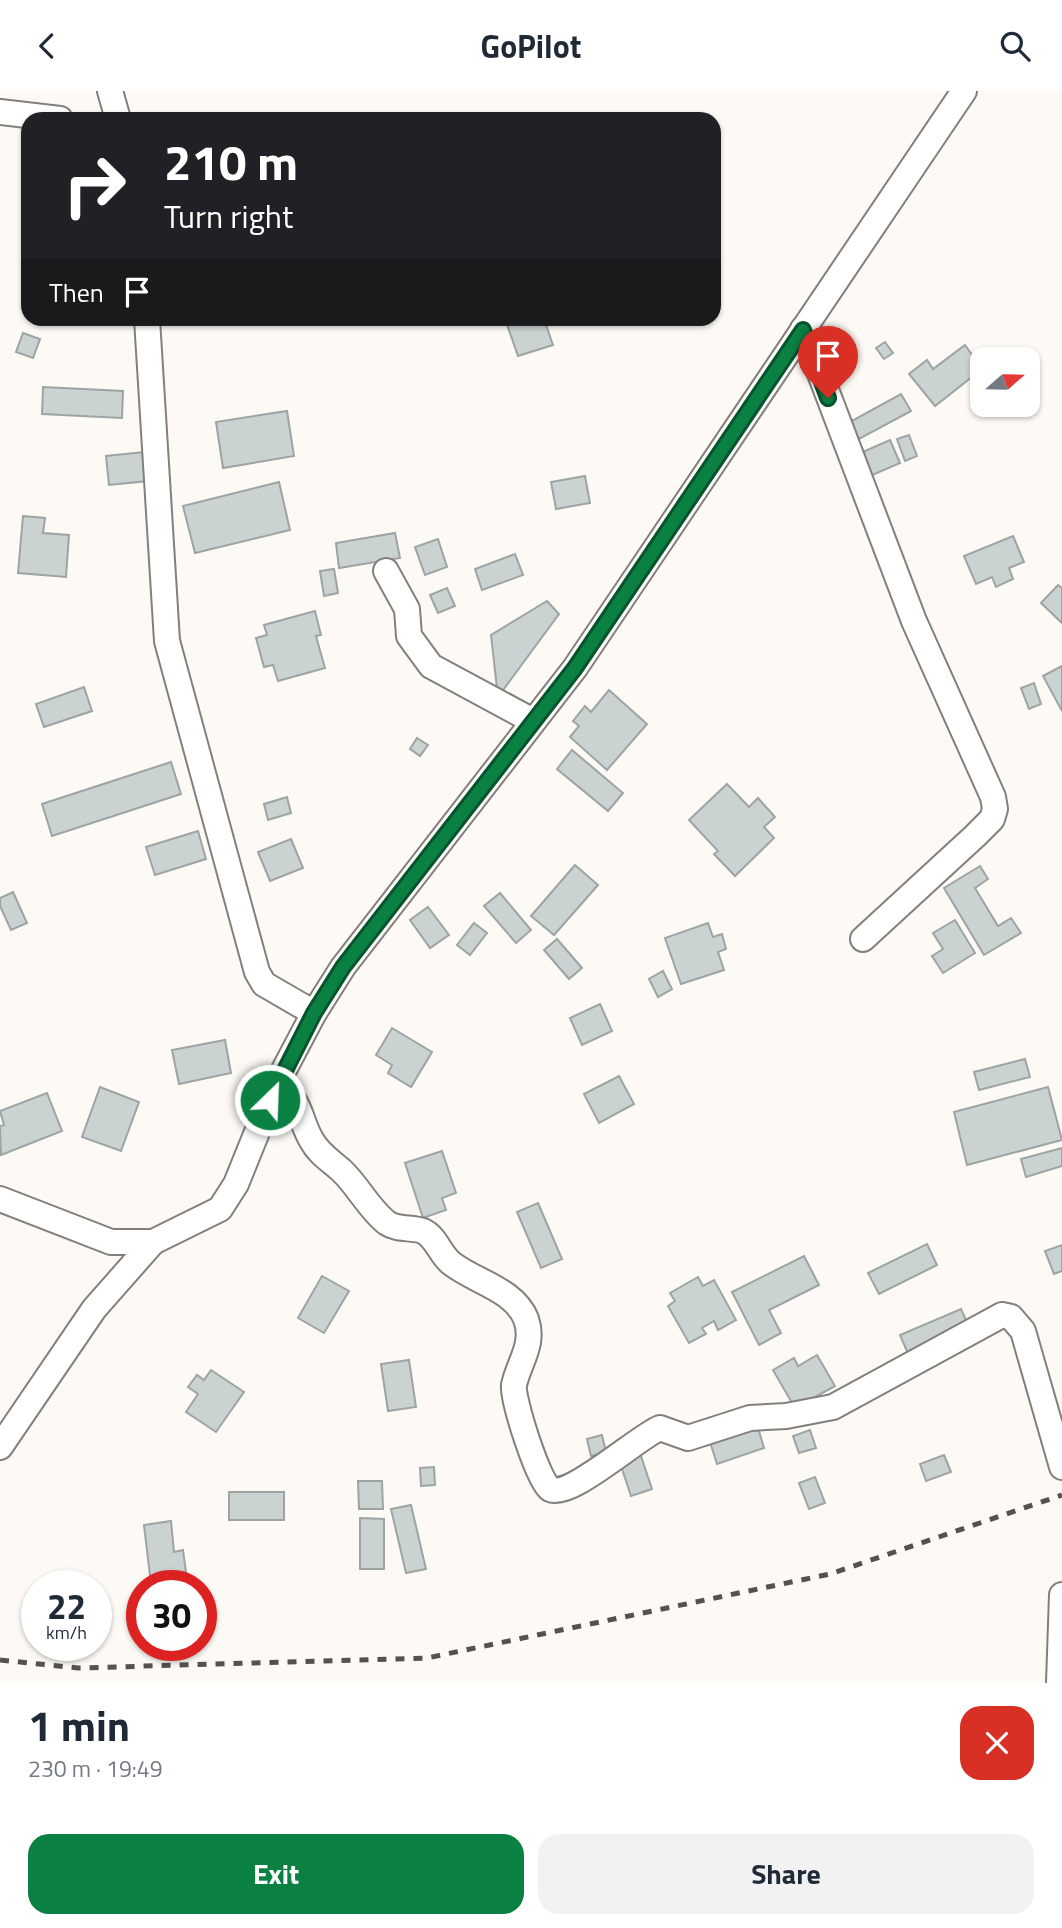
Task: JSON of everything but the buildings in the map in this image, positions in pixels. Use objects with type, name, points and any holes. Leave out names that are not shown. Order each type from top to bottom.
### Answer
[{"type":"street","points":[[110,91],[116,112]]},
{"type":"street","points":[[0,1447],[94,1309],[153,1242],[210,1216],[227,1200],[276,1085],[314,1013],[343,967],[583,657],[964,91]]},
{"type":"street","points":[[0,112],[21,114]]},
{"type":"street","points":[[147,326],[167,641],[257,972],[264,984],[314,1013]]},
{"type":"street","points":[[803,330],[914,621],[980,765],[995,809],[992,819],[975,836],[863,939]]},
{"type":"street","points":[[386,571],[407,608],[409,636],[431,666],[533,721]]},
{"type":"street","points":[[276,1085],[289,1092],[296,1102],[312,1141],[323,1156],[344,1172],[389,1224],[424,1232],[451,1263],[521,1307],[530,1336],[514,1386],[514,1401],[541,1475],[549,1488],[554,1490],[564,1487],[593,1474],[660,1428],[688,1438],[750,1418],[786,1416],[833,1407],[1002,1315],[1011,1317],[1023,1331],[1062,1467]]},
{"type":"street","points":[[0,1199],[111,1242],[153,1242]]},
{"type":"street","points":[[1059,1683],[1062,1595]]},
{"type":"railway","points":[[0,1660],[78,1668],[427,1658],[830,1574],[1062,1495]]},
{"type":"route","points":[[270,1100],[314,1013],[343,967],[575,668],[803,330],[828,398]]}]
